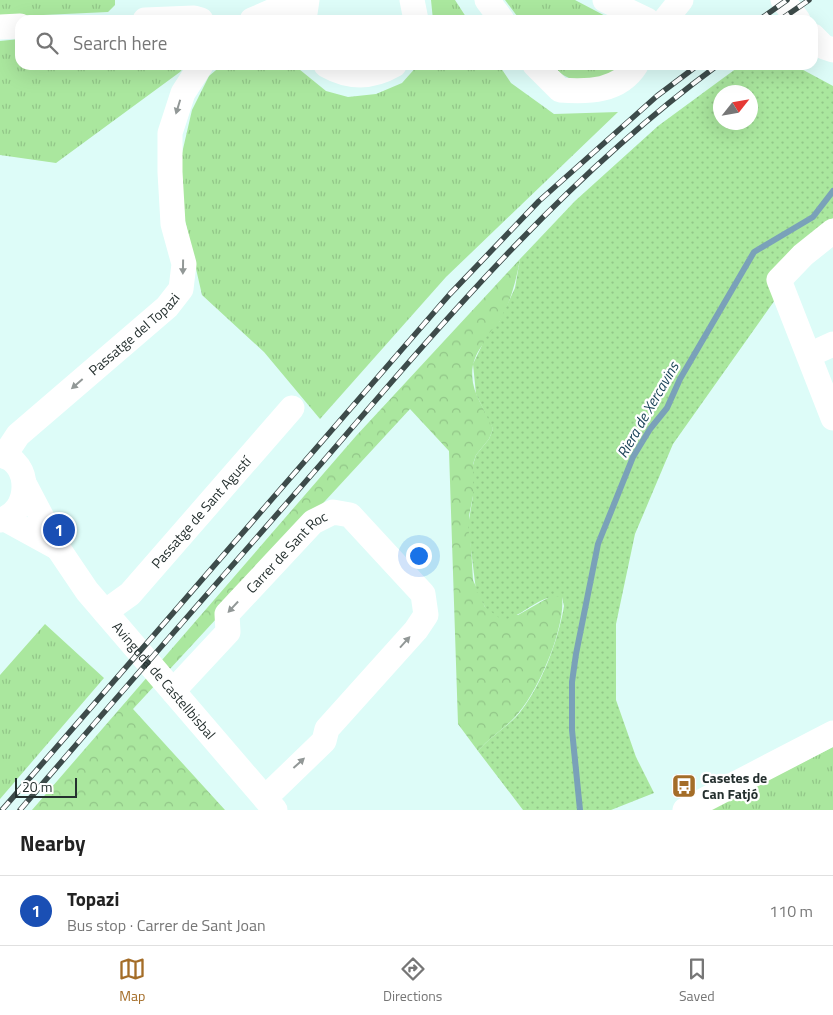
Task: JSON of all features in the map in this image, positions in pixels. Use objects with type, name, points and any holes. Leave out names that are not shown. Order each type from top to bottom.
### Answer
[{"type":"street","points":[[412,0],[415,15]]},
{"type":"street","points":[[487,0],[498,15]]},
{"type":"street","points":[[605,0],[636,15]]},
{"type":"street","points":[[669,15],[681,0]]},
{"type":"street","points":[[784,0],[794,15]]},
{"type":"street","points":[[268,15],[298,6]]},
{"type":"street","points":[[0,26],[15,26]]},
{"type":"street","points":[[818,41],[833,50]]},
{"type":"street","name":"Passatge del Topazi","points":[[2,455],[18,435],[167,306],[181,289],[184,264],[174,224],[170,172],[170,132],[182,92],[197,70]]},
{"type":"street","points":[[334,70],[341,74],[359,77],[377,74],[385,70]]},
{"type":"street","points":[[540,70],[560,90],[589,92],[614,86],[633,70]]},
{"type":"street","points":[[833,231],[803,255],[779,280],[833,418]]},
{"type":"street","points":[[808,355],[833,344]]},
{"type":"street","name":"Passatge de Sant Agustí","points":[[112,620],[130,594],[292,408]]},
{"type":"street","name":"Avinguda de Castellbisbal","points":[[2,455],[14,462],[23,474],[25,486],[58,548],[87,591],[270,804]]},
{"type":"street","points":[[2,520],[15,512],[22,503],[25,486]]},
{"type":"street","name":"Carrer de Sant Roc","points":[[167,684],[228,632],[227,614],[313,522],[333,512],[350,515],[423,594],[426,615],[416,630],[328,728],[324,741],[270,804]]},
{"type":"street","points":[[2,520],[58,548]]},
{"type":"street","points":[[685,810],[833,733]]},
{"type":"green space","points":[[0,0],[115,0],[115,5],[108,12],[0,17]]},
{"type":"green space","points":[[431,0],[455,0],[465,15],[432,15]]},
{"type":"green space","points":[[505,0],[575,0],[604,15],[516,15]]},
{"type":"green space","points":[[15,40],[15,70],[182,70],[56,163],[0,155],[0,41]]},
{"type":"green space","points":[[216,70],[300,70],[326,91],[348,97],[376,94],[402,83],[414,70],[502,70],[511,83],[554,114],[618,112],[446,277],[320,419],[264,352],[202,295],[181,203],[180,162],[192,110],[209,76]]},
{"type":"green space","points":[[558,70],[616,70],[602,78],[587,81],[572,79]]},
{"type":"green space","points":[[734,70],[803,70],[833,86],[833,218],[673,444],[635,534],[616,624],[616,700],[636,757],[654,793],[611,810],[523,810],[478,751],[516,717],[533,693],[553,650],[564,606],[562,597],[546,598],[518,615],[502,620],[485,607],[476,590],[468,526],[473,496],[473,465],[476,455],[489,439],[493,429],[476,394],[473,364],[486,337],[499,322],[515,288],[520,259],[575,201],[658,126],[713,86],[713,130],[758,130],[758,85],[714,85]]},
{"type":"green space","points":[[520,259],[515,283],[507,306],[500,321],[480,349],[473,364],[473,383],[479,401],[493,429],[489,439],[476,455],[473,464],[473,496],[469,516],[473,580],[485,607],[518,615],[553,595],[562,596],[562,609],[555,642],[541,677],[524,707],[478,751],[458,724],[449,451],[410,409],[133,709],[225,810],[32,810],[356,436]]},
{"type":"green space","points":[[45,624],[104,678],[0,799],[0,675]]},
{"type":"green space","points":[[833,747],[833,810],[709,810]]},
{"type":"waterway","name":"Riera de Xercavins","points":[[580,810],[572,730],[572,682],[576,654],[598,544],[633,457],[650,429],[667,408],[680,379],[754,252],[813,217],[833,191]]},
{"type":"railway","points":[[766,15],[787,0]]},
{"type":"railway","points":[[787,15],[809,0]]},
{"type":"railway","points":[[2,810],[450,294],[539,201],[657,96],[691,70]]},
{"type":"railway","points":[[20,810],[413,358],[508,253],[608,155],[712,70]]},
{"type":"place","name":"Topazi","points":[[59,530]]},
{"type":"place","name":"Casetes de Can Fatjó","points":[[684,786]]}]
